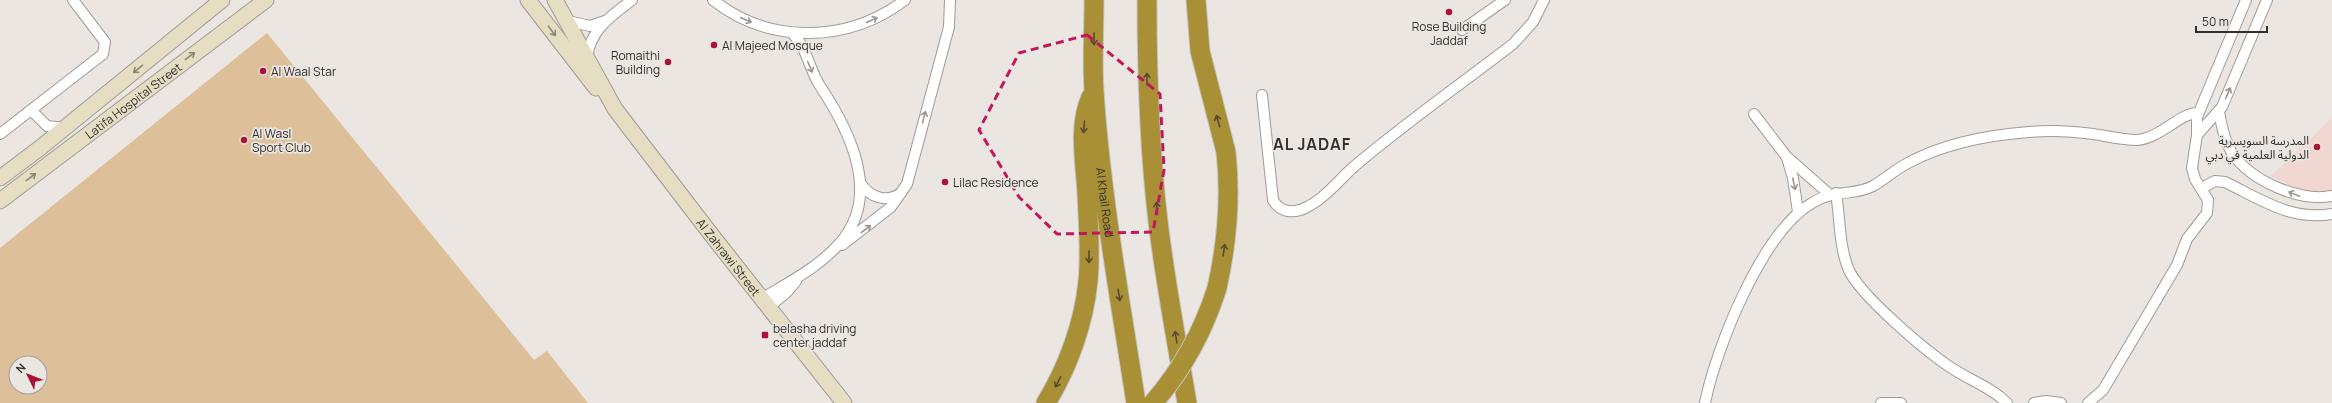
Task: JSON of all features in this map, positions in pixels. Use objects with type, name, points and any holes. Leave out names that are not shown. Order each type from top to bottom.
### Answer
[{"type":"highway","name":"Al Khail Road","points":[[1094,0],[1094,90],[1109,229],[1136,403]]},
{"type":"highway","points":[[1147,0],[1147,86],[1151,154],[1158,222],[1187,403]]},
{"type":"highway","points":[[1152,403],[1175,376],[1191,351],[1201,331],[1217,288],[1227,229],[1228,169],[1226,152],[1200,51],[1196,0]]},
{"type":"highway","points":[[1046,403],[1068,359],[1081,320],[1087,290],[1089,240],[1083,130],[1087,107],[1094,90]]},
{"type":"main road","name":"Latifa Hospital Street","points":[[0,178],[65,128],[222,0]]},
{"type":"main road","name":"Latifa Hospital Street","points":[[0,201],[266,0]]},
{"type":"main road","name":"Al Zahrawi Street","points":[[528,0],[568,54],[615,109],[764,303],[844,403]]},
{"type":"main road","name":"Al Zahrawi Street","points":[[555,0],[615,109]]},
{"type":"street","points":[[0,134],[34,114],[105,51],[105,42],[73,0]]},
{"type":"street","points":[[587,58],[592,38],[605,21],[632,0]]},
{"type":"street","points":[[713,0],[750,22],[792,33],[830,32],[858,26],[885,14],[905,0]]},
{"type":"street","points":[[764,303],[833,250],[874,223],[891,207],[902,192],[910,175],[949,27],[950,0]]},
{"type":"street","points":[[1462,30],[1505,0]]},
{"type":"street","points":[[1262,95],[1273,200],[1282,210],[1302,209],[1318,200],[1357,164],[1513,44],[1533,22],[1544,0]]},
{"type":"street","points":[[2088,403],[2103,390],[2177,265],[2188,239],[2207,213],[2208,200],[2202,188],[2195,179],[2192,168],[2197,136],[2198,113],[2246,0]]},
{"type":"street","points":[[2197,136],[2219,112],[2267,0]]},
{"type":"street","points":[[568,22],[590,26],[605,21]]},
{"type":"street","points":[[792,33],[800,42],[813,74],[844,126],[855,158],[861,184],[859,205],[854,220],[847,234],[833,250]]},
{"type":"street","points":[[2219,112],[2228,145],[2238,160],[2251,172],[2296,195],[2314,198],[2332,196]]},
{"type":"street","points":[[1705,403],[1717,356],[1734,314],[1764,257],[1798,212],[1833,194],[1867,188],[1908,162],[1967,142],[2027,132],[2052,131],[2143,139],[2159,134],[2191,114],[2198,113]]},
{"type":"street","points":[[34,114],[48,126],[65,128]]},
{"type":"street","points":[[34,114],[42,134],[40,148]]},
{"type":"street","points":[[1754,114],[1786,156],[1833,194],[1846,263],[1856,283],[1925,349],[1966,378],[1995,393],[2007,403]]},
{"type":"street","points":[[1786,156],[1793,178],[1798,212]]},
{"type":"street","points":[[2202,188],[2215,181],[2225,182],[2284,212],[2305,216],[2332,214]]},
{"type":"street","points":[[861,184],[868,192],[877,197],[893,197],[902,192]]},
{"type":"street","points":[[2034,403],[2046,401],[2061,403]]},
{"type":"street","points":[[1881,403],[1901,403]]},
{"type":"highlighted area","points":[[1087,35],[1160,94],[1164,170],[1153,232],[1057,234],[1019,197],[979,130],[1019,53]]},
{"type":"shaded area","name":"Al Wasl Sport Club","points":[[267,33],[534,360],[547,351],[588,403],[0,403],[0,248]]},
{"type":"shaded area","name":"المدرسة السويسرية الدولية العلمية في دبي","points":[[2332,118],[2332,191],[2317,194],[2300,191],[2271,176]]},
{"type":"place","name":"Rose Building Jaddaf","points":[[1449,12]]},
{"type":"place","name":"Al Majeed Mosque","points":[[714,45]]},
{"type":"place","name":"Romaithi Building","points":[[668,62]]},
{"type":"place","name":"Al Waal Star","points":[[263,71]]},
{"type":"place","name":"Al Wasl Sport Club","points":[[244,140]]},
{"type":"place","name":"المدرسة السويسرية الدولية العلمية في دبي","points":[[2317,147]]},
{"type":"place","name":"Lilac Residence","points":[[945,182]]},
{"type":"place","name":"belasha driving center jaddaf","points":[[765,335]]},
{"type":"district","name":"AL JADAF","points":[[1312,144]]}]
